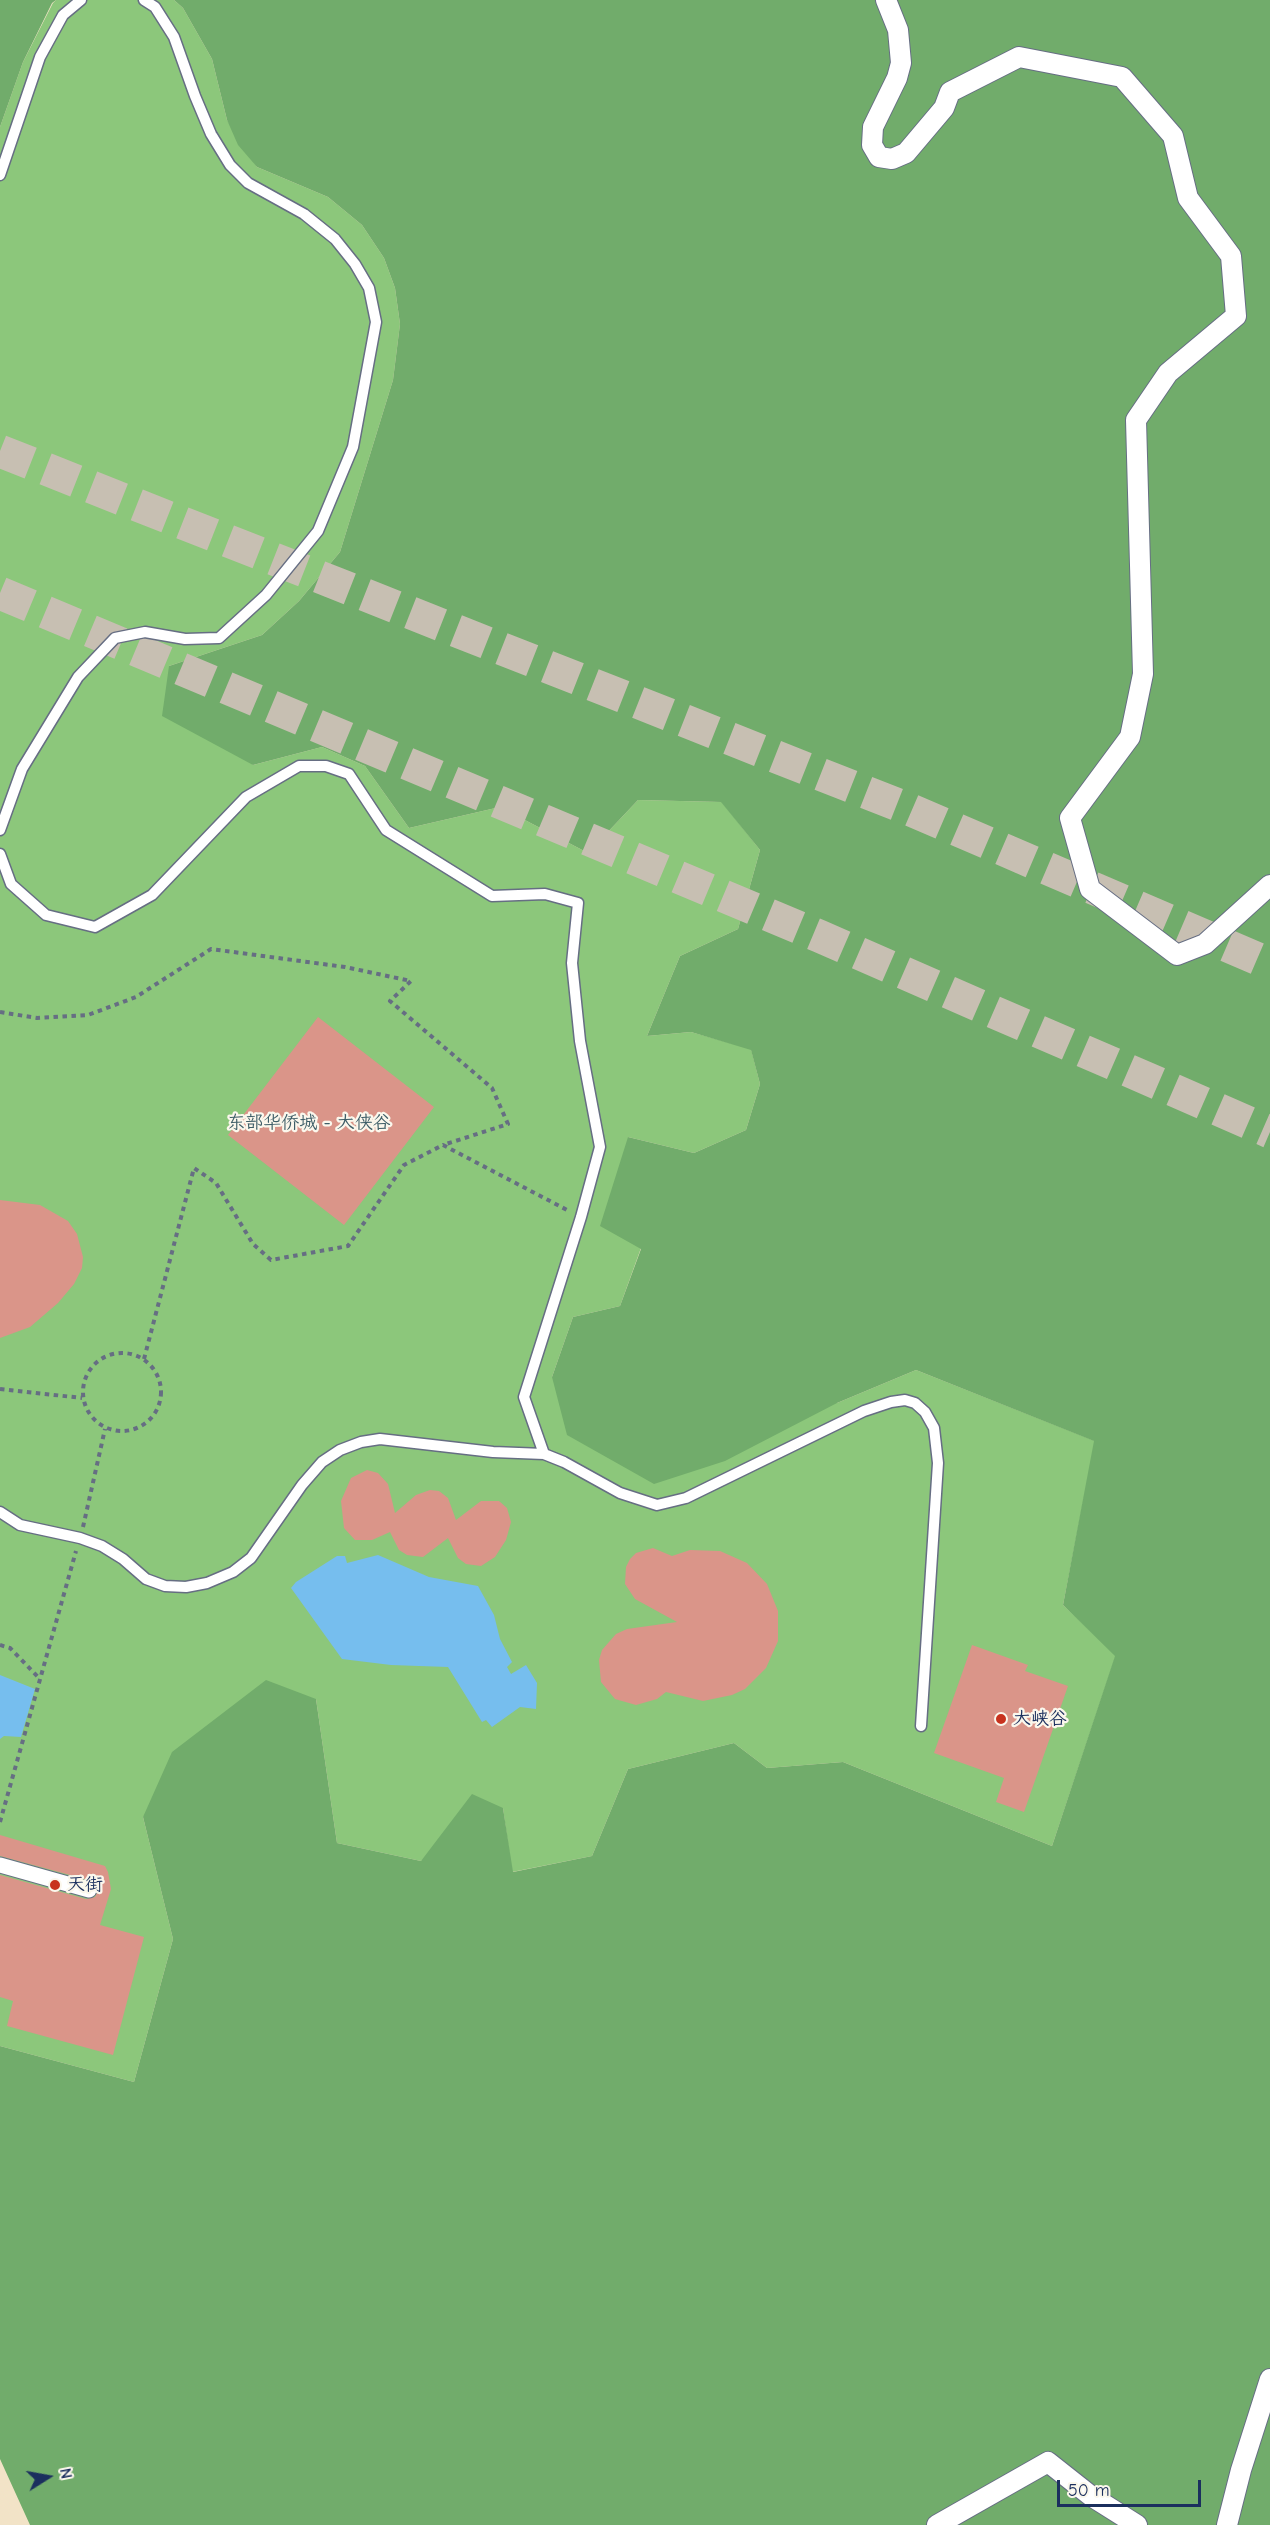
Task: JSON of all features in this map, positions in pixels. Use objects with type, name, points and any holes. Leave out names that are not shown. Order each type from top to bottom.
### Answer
[{"type":"street","points":[[886,0],[898,30],[901,63],[897,78],[873,127],[872,145],[879,157],[892,159],[906,153],[944,108],[950,92],[1019,57],[1122,77],[1173,136],[1188,198],[1231,256],[1236,316],[1168,373],[1136,420],[1143,674],[1130,737],[1070,818],[1090,889],[1177,955],[1205,944],[1270,885]]},
{"type":"street","points":[[0,1865],[89,1890]]},
{"type":"street","points":[[1227,2525],[1241,2469],[1270,2379]]},
{"type":"street","points":[[937,2525],[1048,2462],[1091,2496],[1137,2525]]},
{"type":"lane","points":[[0,175],[39,57],[63,15],[81,0]]},
{"type":"lane","points":[[0,830],[22,769],[78,677],[115,638],[145,632],[185,639],[219,638],[266,595],[318,531],[353,447],[376,322],[369,288],[355,264],[334,238],[304,214],[248,183],[230,165],[207,125],[174,37],[155,7],[144,0]]},
{"type":"lane","points":[[0,854],[11,884],[46,915],[95,927],[152,895],[246,797],[299,766],[326,766],[349,774],[386,830],[492,896],[545,894],[578,903],[572,963],[580,1041],[600,1147],[581,1217],[524,1397],[544,1454]]},
{"type":"lane","points":[[0,1512],[20,1525],[80,1538],[102,1546],[123,1559],[146,1579],[165,1586],[186,1587],[207,1583],[233,1572],[251,1558],[302,1485],[322,1462],[350,1446],[380,1439],[493,1452],[544,1454],[564,1462],[620,1493],[644,1502],[664,1504],[686,1498],[864,1411],[905,1400],[915,1403],[925,1412],[934,1428],[938,1463],[921,1726]]},
{"type":"path","points":[[0,1012],[37,1018],[88,1015],[136,997],[211,950],[345,968],[411,981],[390,1001],[492,1088],[508,1124],[443,1145],[404,1165],[348,1246],[271,1260],[253,1244],[216,1183],[194,1168],[144,1359]]},
{"type":"path","points":[[443,1145],[581,1217]]},
{"type":"path","points":[[119,1352],[144,1359],[153,1368],[159,1380],[161,1393],[159,1405],[153,1417],[143,1426],[131,1431],[118,1432],[105,1429],[94,1421],[86,1410],[82,1398],[82,1384],[87,1372],[95,1362],[106,1355],[119,1352]]},
{"type":"path","points":[[0,1389],[82,1398]]},
{"type":"path","points":[[0,1822],[80,1538],[105,1429]]},
{"type":"path","points":[[0,1645],[10,1648],[40,1680]]},
{"type":"green space","points":[[0,0],[56,0],[52,3],[23,62],[0,127]]},
{"type":"green space","name":"东部华侨城 - 大侠谷","points":[[56,0],[174,0],[183,8],[212,59],[227,120],[257,167],[328,197],[362,225],[384,258],[395,288],[400,324],[393,380],[340,552],[299,601],[262,635],[169,666],[253,765],[322,747],[365,766],[409,828],[500,807],[588,853],[638,800],[722,802],[760,850],[738,929],[680,956],[647,1036],[691,1032],[751,1049],[760,1084],[746,1130],[694,1153],[628,1137],[641,1248],[620,1306],[573,1317],[552,1377],[837,1403],[916,1370],[1095,1441],[1063,1605],[1116,1655],[1052,1846],[843,1762],[767,1768],[734,1743],[628,1769],[592,1856],[512,1872],[503,1808],[421,1861],[337,1843],[316,1699],[143,1817],[173,1939],[134,2082],[0,2046],[0,127],[23,62]]},
{"type":"green space","points":[[174,0],[1270,0],[1270,2525],[30,2525],[0,2459],[0,2046],[134,2082],[173,1939],[143,1817],[172,1752],[266,1680],[316,1699],[337,1843],[421,1861],[472,1794],[503,1808],[513,1872],[592,1856],[628,1769],[734,1743],[767,1768],[843,1762],[1052,1846],[1115,1656],[1063,1605],[1094,1441],[916,1370],[837,1403],[725,1461],[654,1484],[567,1435],[552,1377],[573,1317],[620,1306],[641,1249],[600,1226],[628,1137],[694,1153],[746,1130],[760,1084],[751,1050],[691,1032],[647,1036],[680,956],[738,929],[760,850],[721,802],[638,800],[588,853],[500,807],[409,828],[365,766],[322,747],[253,765],[162,716],[169,666],[262,635],[299,601],[340,552],[393,380],[400,324],[395,288],[384,258],[362,225],[328,197],[257,167],[238,145],[227,120],[212,59],[183,8]]},
{"type":"water","points":[[378,1555],[429,1577],[478,1586],[494,1615],[500,1639],[512,1662],[507,1667],[511,1674],[526,1665],[537,1683],[536,1709],[520,1707],[492,1727],[486,1720],[482,1722],[448,1667],[391,1665],[342,1659],[291,1588],[296,1582],[337,1556],[345,1556],[347,1563]]},
{"type":"water","points":[[0,1675],[35,1689],[21,1737],[4,1736],[0,1739]]},
{"type":"building","points":[[318,1017],[434,1107],[344,1225],[228,1135]]},
{"type":"building","points":[[0,1200],[40,1205],[68,1221],[77,1234],[83,1257],[82,1268],[74,1284],[58,1303],[30,1327],[0,1338]]},
{"type":"building","points":[[367,1470],[378,1473],[388,1484],[395,1513],[416,1495],[430,1490],[439,1491],[448,1498],[456,1520],[481,1501],[499,1501],[507,1508],[511,1522],[506,1540],[495,1557],[481,1566],[466,1564],[458,1558],[448,1538],[423,1557],[407,1555],[399,1550],[390,1532],[372,1540],[355,1540],[344,1528],[341,1501],[351,1478]]},
{"type":"building","points":[[653,1548],[672,1556],[690,1550],[720,1551],[747,1563],[767,1584],[778,1611],[778,1641],[766,1668],[745,1689],[732,1695],[703,1701],[666,1692],[657,1699],[636,1705],[615,1699],[601,1682],[599,1660],[602,1650],[616,1634],[627,1629],[677,1622],[635,1599],[625,1584],[626,1567],[630,1559],[636,1553]]},
{"type":"building","name":"大峡谷","points":[[972,1645],[1028,1665],[1025,1671],[1068,1686],[1024,1812],[996,1802],[1004,1778],[934,1753]]},
{"type":"building","points":[[0,1835],[105,1866],[111,1889],[100,1925],[144,1937],[113,2055],[7,2026],[13,2001],[0,1997],[0,1875],[86,1899],[95,1897],[99,1888],[92,1881],[0,1856]]},
{"type":"tunnel","points":[[0,451],[911,810],[1270,964]]},
{"type":"tunnel","points":[[0,593],[819,936],[1270,1132]]},
{"type":"place","name":"大峡谷","points":[[1001,1719]]},
{"type":"place","name":"天街","points":[[55,1885]]}]
